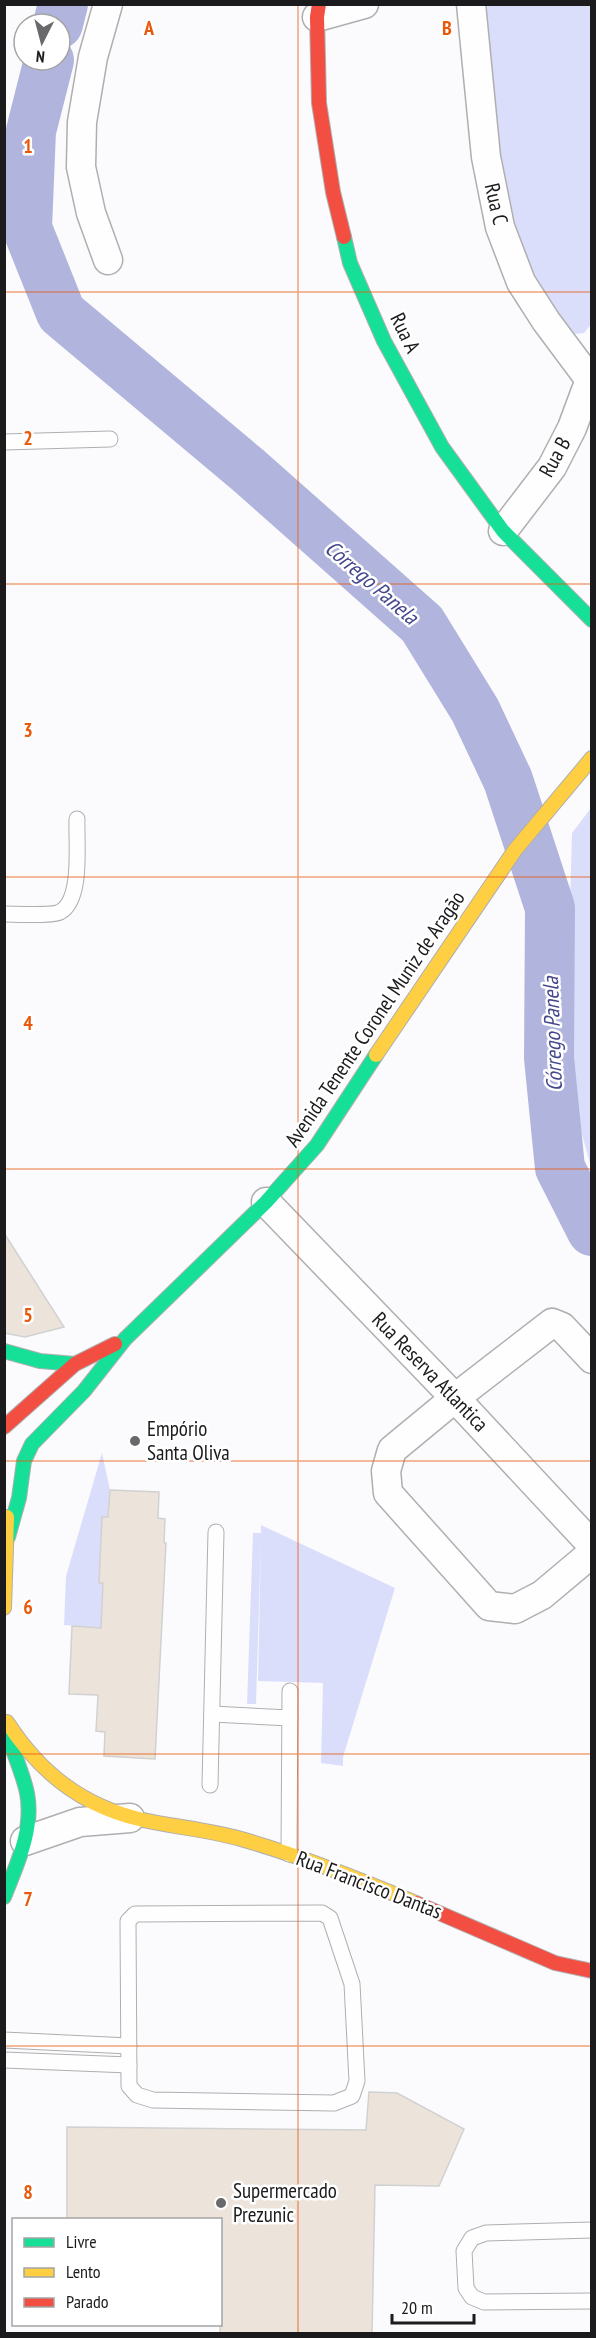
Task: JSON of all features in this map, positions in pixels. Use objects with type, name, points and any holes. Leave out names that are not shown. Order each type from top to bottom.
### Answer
[{"type":"main road","name":"Rua A","points":[[318,11],[319,103],[333,192],[350,262],[384,341],[442,447],[502,531],[591,620]]},
{"type":"main road","name":"Avenida Tenente Coronel Muniz de Aragão","points":[[8,1537],[20,1498],[24,1461],[32,1444],[84,1391],[125,1339],[266,1202],[318,1145],[515,850],[591,758]]},
{"type":"main road","name":"Avenida Tenente Coronel Muniz de Aragão","points":[[4,1427],[75,1364],[125,1339]]},
{"type":"main road","points":[[4,1352],[40,1361],[75,1364]]},
{"type":"main road","points":[[4,1608],[8,1537],[6,1491]]},
{"type":"main road","points":[[4,1897],[15,1844],[29,1817],[28,1802],[9,1738],[6,1715]]},
{"type":"main road","name":"Rua Francisco Dantas","points":[[6,1715],[32,1759],[66,1788],[89,1801],[113,1811],[225,1835],[341,1871],[507,1940],[542,1959],[591,1971]]},
{"type":"street","points":[[108,4],[93,57],[82,122],[81,167],[91,213],[108,260]]},
{"type":"street","points":[[318,11],[364,4]]},
{"type":"street","name":"Rua C","points":[[471,4],[486,157],[500,227],[521,282],[546,321],[591,377]]},
{"type":"street","name":"Rua B","points":[[502,531],[552,467],[572,428],[591,377]]},
{"type":"street","name":"Rua Reserva Atlantica","points":[[266,1202],[455,1398],[591,1545]]},
{"type":"street","points":[[591,1359],[562,1327],[552,1323],[392,1450],[386,1471],[388,1493],[489,1606],[515,1609],[542,1595],[591,1553]]},
{"type":"street","name":"Rua Francisco Dantas","points":[[15,1844],[80,1822],[139,1817]]},
{"type":"lane","points":[[4,442],[110,439]]},
{"type":"lane","points":[[4,914],[59,913],[70,904],[75,892],[77,819]]},
{"type":"lane","points":[[210,1785],[216,1532]]},
{"type":"lane","points":[[289,1854],[290,1691]]},
{"type":"lane","points":[[212,1714],[290,1718]]},
{"type":"lane","points":[[322,1913],[330,1918],[352,1984],[357,2081],[352,2096],[334,2103],[153,2100],[137,2095],[129,2086],[129,2046],[128,1921],[135,1914],[322,1913]]},
{"type":"lane","points":[[4,2040],[129,2046]]},
{"type":"lane","points":[[4,2060],[129,2065]]},
{"type":"lane","points":[[591,2230],[486,2233],[471,2238],[464,2251],[466,2288],[472,2297],[484,2302],[591,2301]]},
{"type":"shaded area","points":[[492,4],[591,5],[592,323],[584,333],[565,335],[519,252],[488,114],[486,7]]},
{"type":"shaded area","points":[[591,808],[591,1167],[565,1073],[572,833]]},
{"type":"shaded area","points":[[102,1453],[110,1490],[108,1517],[102,1518],[99,1583],[103,1583],[101,1628],[64,1625],[66,1576]]},
{"type":"shaded area","points":[[261,1525],[395,1588],[343,1757],[343,1766],[321,1763],[323,1683],[258,1681],[261,1541],[256,1704],[247,1704],[253,1533],[261,1533]]},
{"type":"building","points":[[4,1233],[64,1327],[25,1337],[4,1333]]},
{"type":"building","points":[[110,1490],[159,1492],[158,1518],[165,1519],[164,1543],[166,1543],[155,1759],[104,1756],[105,1732],[96,1731],[98,1695],[69,1694],[72,1626],[101,1628],[103,1583],[99,1583],[102,1517],[108,1517]]},
{"type":"building","name":"Supermercado Prezunic","points":[[369,2092],[397,2093],[464,2129],[439,2186],[375,2185],[372,2334],[220,2334],[220,2326],[222,2326],[222,2218],[67,2218],[67,2127],[366,2130]]},
{"type":"waterway","name":"Córrego Panela","points":[[61,12],[63,4]]},
{"type":"waterway","name":"Córrego Panela","points":[[46,72],[31,131],[27,228],[61,313],[248,470],[422,624],[475,710],[508,780],[550,908],[549,1058],[560,1168],[592,1231]]},
{"type":"traffic: fast","points":[[344,237],[350,263],[384,341],[442,447],[503,531],[592,620]]},
{"type":"traffic: fast","points":[[8,1537],[19,1498],[24,1461],[32,1444],[84,1391],[125,1339],[266,1202],[317,1145],[376,1055]]},
{"type":"traffic: fast","points":[[4,1351],[40,1361],[75,1364]]},
{"type":"traffic: fast","points":[[4,1897],[23,1846],[29,1806],[21,1772],[9,1739]]},
{"type":"traffic: slow","points":[[376,1055],[515,850],[592,758]]},
{"type":"traffic: slow","points":[[4,1608],[7,1517]]},
{"type":"traffic: slow","points":[[7,1722],[34,1757],[49,1772],[82,1797],[101,1806],[143,1820],[241,1839],[330,1868],[416,1903]]},
{"type":"traffic: jam","points":[[319,4],[317,17],[319,103],[333,192],[344,237]]},
{"type":"traffic: jam","points":[[4,1427],[75,1364],[115,1344]]},
{"type":"traffic: jam","points":[[416,1903],[555,1963],[592,1971]]},
{"type":"place","name":"Empório Santa Oliva","points":[[135,1441]]},
{"type":"place","name":"Supermercado Prezunic","points":[[221,2203]]}]
